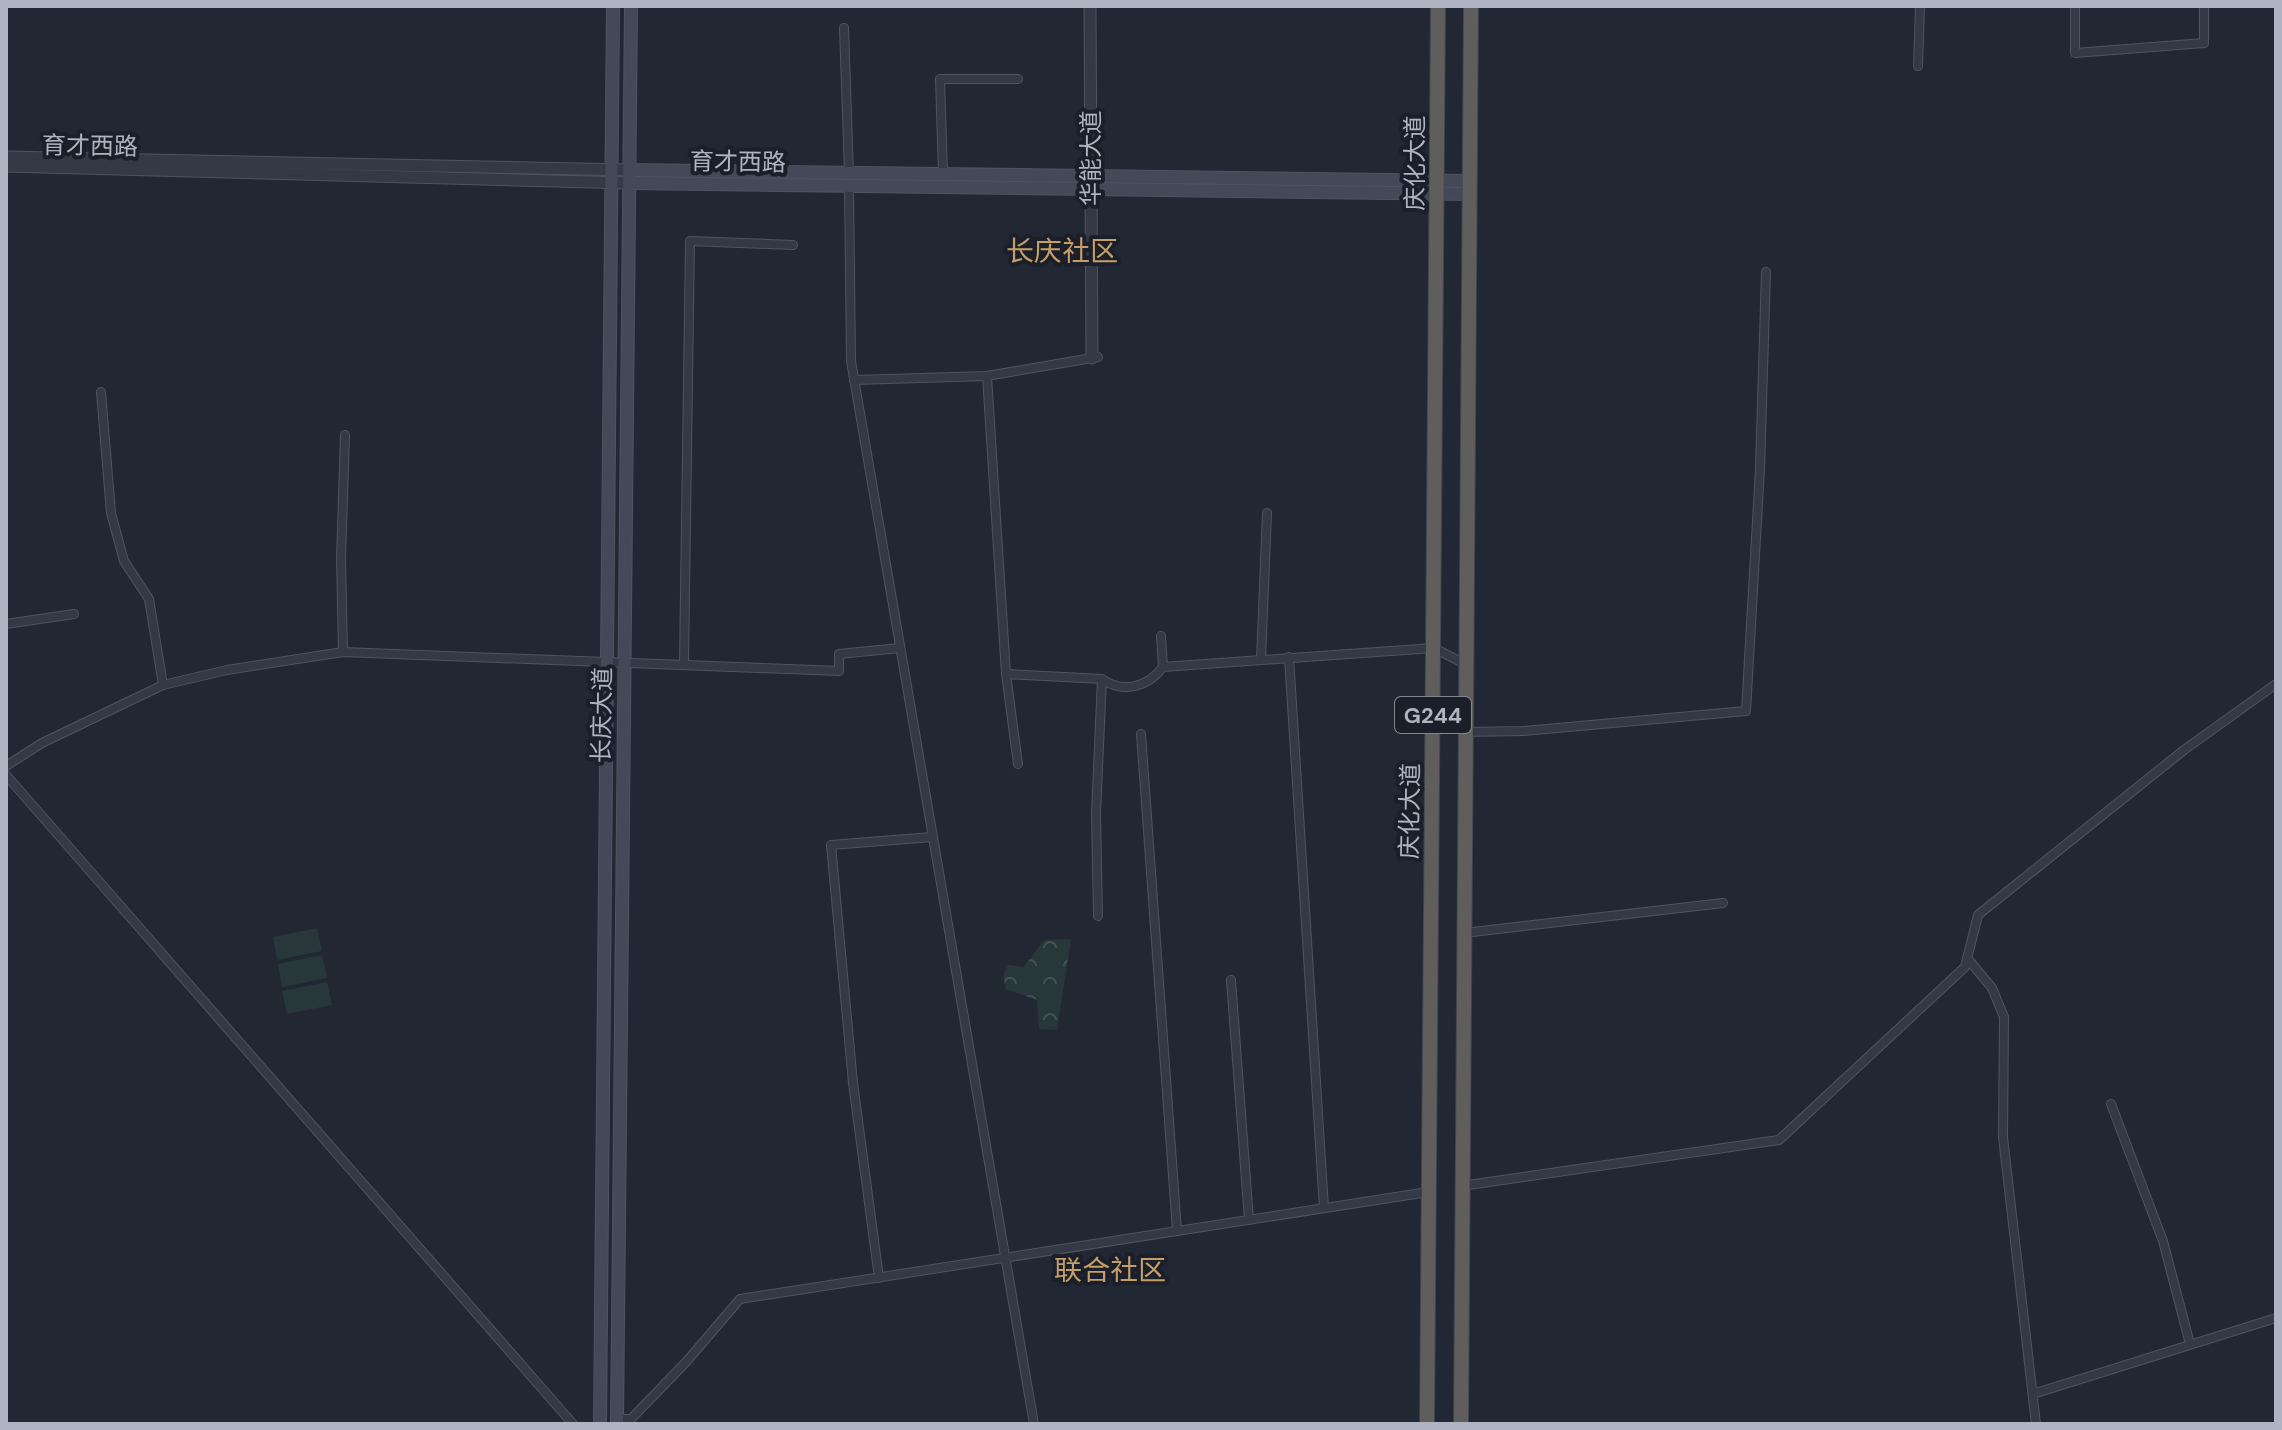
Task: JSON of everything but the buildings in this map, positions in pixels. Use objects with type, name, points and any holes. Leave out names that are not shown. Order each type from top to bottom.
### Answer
[{"type":"highway","name":"庆化大道","points":[[1427,1424],[1438,6]]},
{"type":"highway","name":"G244","points":[[1461,1424],[1471,6]]},
{"type":"main road","name":"长庆大道","points":[[600,1424],[613,6]]},
{"type":"main road","name":"长庆大道","points":[[617,1422],[631,6]]},
{"type":"main road","name":"育才西路","points":[[849,179],[943,174],[1094,182]]},
{"type":"main road","name":"育才西路","points":[[629,176],[1469,188]]},
{"type":"street","name":"华能大道","points":[[1090,6],[1095,357]]},
{"type":"street","name":"华能大道","points":[[1094,182],[1096,6]]},
{"type":"street","points":[[1918,66],[1920,6]]},
{"type":"street","points":[[2075,6],[2075,53],[2204,43],[2204,6]]},
{"type":"street","points":[[844,28],[854,380],[1034,1424]]},
{"type":"street","points":[[943,174],[940,79],[1018,79]]},
{"type":"street","name":"育才西路","points":[[6,157],[611,176]]},
{"type":"street","name":"育才西路","points":[[6,166],[629,176]]},
{"type":"street","points":[[684,663],[690,241],[793,245]]},
{"type":"street","points":[[1465,732],[1523,731],[1746,711],[1760,469],[1766,272]]},
{"type":"street","points":[[854,380],[987,376],[1095,357]]},
{"type":"street","points":[[987,376],[1006,674],[1018,764]]},
{"type":"street","points":[[101,392],[116,537],[124,561],[149,599],[163,685]]},
{"type":"street","points":[[343,652],[341,558],[345,435]]},
{"type":"street","points":[[1261,659],[1267,513]]},
{"type":"street","points":[[6,624],[74,614]]},
{"type":"street","points":[[1161,636],[1163,667]]},
{"type":"street","points":[[6,766],[42,743],[163,685],[227,670],[343,652],[624,660],[839,671],[839,654],[900,648]]},
{"type":"street","points":[[1006,674],[1102,679],[1112,686],[1138,686],[1148,682],[1163,667],[1434,648],[1465,664]]},
{"type":"street","points":[[1289,657],[1324,1208]]},
{"type":"street","points":[[1098,916],[1096,813],[1102,679]]},
{"type":"street","points":[[1461,1186],[1779,1140],[1965,967],[1978,915],[2184,750],[2276,684]]},
{"type":"street","points":[[1141,734],[1177,1231]]},
{"type":"street","points":[[6,775],[573,1424]]},
{"type":"street","points":[[879,1278],[853,1083],[831,845],[932,837]]},
{"type":"street","points":[[1464,933],[1723,903]]},
{"type":"street","points":[[1967,958],[1992,988],[2004,1017],[2003,1137],[2036,1424]]},
{"type":"street","points":[[1231,980],[1249,1220]]},
{"type":"street","points":[[2111,1104],[2163,1241],[2190,1344]]},
{"type":"street","points":[[617,1422],[631,1419],[740,1299],[1428,1192]]},
{"type":"street","points":[[2033,1394],[2276,1318]]},
{"type":"green space","points":[[317,928],[322,951],[277,960],[273,937]]},
{"type":"green space","points":[[1071,939],[1057,1030],[1039,1029],[1037,1000],[1006,989],[1003,975],[1008,965],[1024,967],[1044,940]]},
{"type":"green space","points":[[322,955],[327,978],[282,987],[278,964]]},
{"type":"green space","points":[[327,982],[332,1005],[287,1014],[282,991]]},
{"type":"district","name":"长庆社区","points":[[1062,251]]},
{"type":"district","name":"联合社区","points":[[1110,1270]]}]
